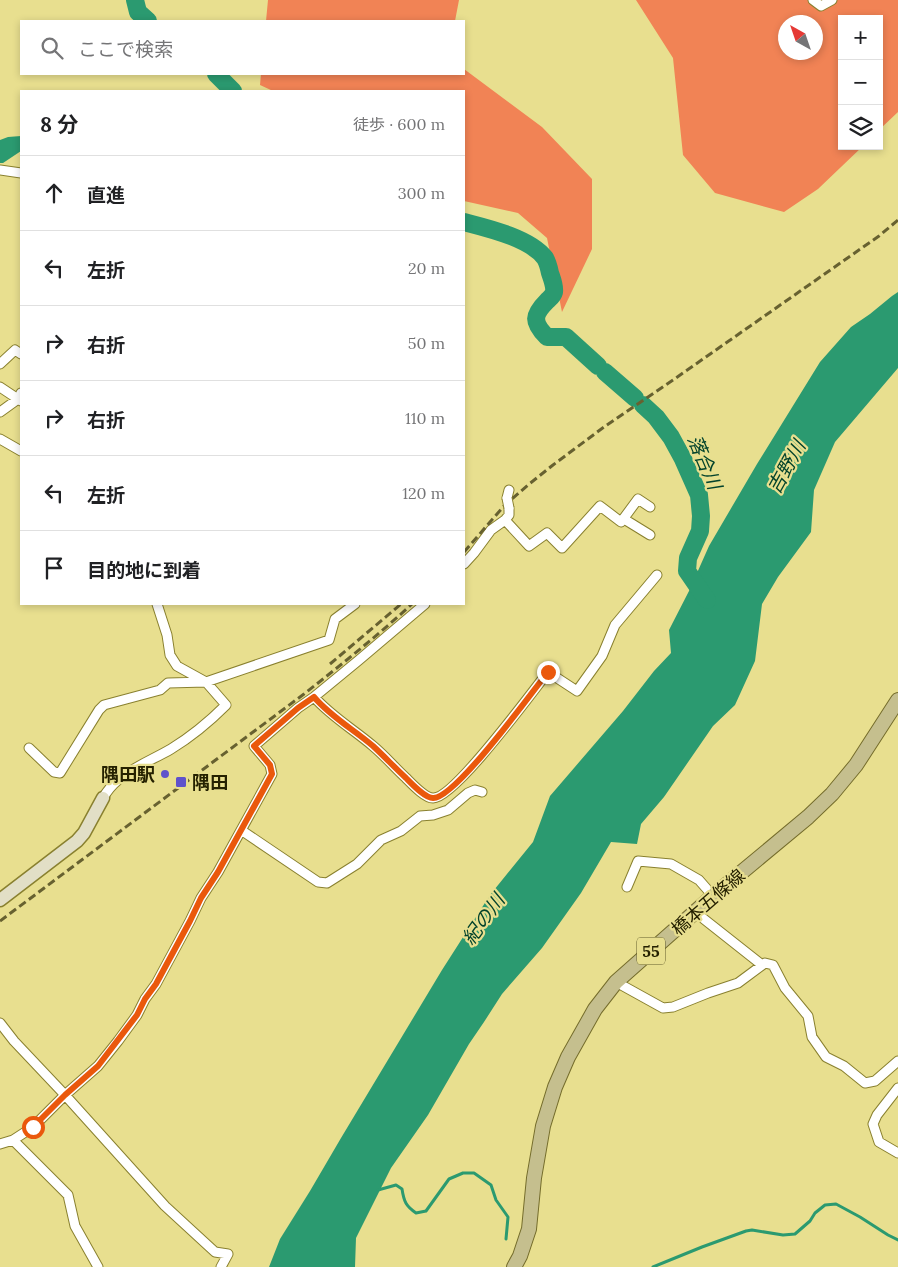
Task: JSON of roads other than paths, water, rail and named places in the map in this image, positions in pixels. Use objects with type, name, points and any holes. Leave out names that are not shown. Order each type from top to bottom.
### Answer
[{"type":"main road","name":"橋本五條線","points":[[514,1267],[520,1256],[529,1229],[534,1178],[543,1126],[568,1057],[595,1010],[616,982],[713,896],[808,817],[832,794],[856,765],[898,700]]},
{"type":"main road","points":[[0,900],[77,841],[84,833],[102,798]]},
{"type":"street","points":[[812,0],[821,6],[832,0]]},
{"type":"street","points":[[0,170],[20,173]]},
{"type":"street","points":[[0,364],[15,350],[20,353]]},
{"type":"street","points":[[0,387],[20,398],[0,412]]},
{"type":"street","points":[[0,439],[20,450]]},
{"type":"street","points":[[465,563],[491,530],[509,515],[508,494]]},
{"type":"street","points":[[505,520],[529,546],[547,533],[562,548],[600,506],[621,522],[638,499],[650,507]]},
{"type":"street","points":[[624,519],[650,536]]},
{"type":"street","points":[[314,697],[325,710],[373,746],[414,786],[428,796],[435,798],[444,794],[462,779],[548,672],[577,691],[602,656],[615,625],[657,574]]},
{"type":"street","points":[[102,798],[118,780],[174,747],[219,713],[226,705],[206,682],[176,666],[170,655],[157,605]]},
{"type":"street","points":[[29,748],[54,772],[60,773],[98,710],[104,705],[160,690],[168,683],[206,682],[329,640],[335,619],[354,605]]},
{"type":"street","points":[[0,1144],[13,1140],[33,1127],[98,1066],[137,1015],[272,774],[270,765],[254,746],[424,605]]},
{"type":"street","points":[[241,830],[318,882],[327,883],[357,864],[381,840],[401,831],[420,816],[433,815],[448,810],[468,793],[475,790],[482,792]]},
{"type":"street","points":[[627,887],[638,861],[671,864],[699,880],[713,896]]},
{"type":"street","points":[[695,912],[762,965]]},
{"type":"street","points":[[616,982],[663,1008],[673,1007],[738,982],[765,963],[773,966],[785,988],[808,1016],[812,1038],[826,1057],[844,1066],[865,1083],[875,1081],[898,1061]]},
{"type":"street","points":[[0,1023],[14,1041],[165,1206],[216,1252],[228,1254],[221,1267]]},
{"type":"street","points":[[898,1088],[873,1124],[879,1142],[898,1153]]},
{"type":"street","points":[[13,1140],[68,1195],[75,1226],[98,1267]]},
{"type":"water","points":[[20,136],[20,152],[0,163],[0,140]]},
{"type":"water","points":[[898,292],[898,368],[835,442],[814,490],[811,532],[778,577],[762,604],[755,661],[735,705],[713,726],[664,797],[641,824],[637,844],[611,842],[581,893],[542,948],[502,994],[469,1044],[428,1115],[391,1168],[356,1238],[355,1267],[269,1267],[280,1239],[442,970],[490,895],[533,842],[550,796],[671,653],[669,630],[709,546],[820,362],[851,327]]},
{"type":"waterway","name":"落合川","points":[[135,0],[138,12],[147,20]]},
{"type":"waterway","name":"落合川","points":[[217,75],[232,90]]},
{"type":"waterway","name":"落合川","points":[[465,222],[519,239],[538,251],[545,258],[553,282],[554,292],[539,310],[536,319],[537,323],[547,337],[566,337],[598,366]]},
{"type":"waterway","name":"落合川","points":[[605,372],[635,398]]},
{"type":"waterway","name":"落合川","points":[[643,405],[656,417],[671,437],[699,495],[700,531],[688,558],[687,571],[707,600]]},
{"type":"waterway","points":[[378,1190],[396,1185],[402,1189],[406,1203],[416,1213],[426,1211],[449,1179],[463,1173],[474,1173],[491,1185],[496,1200],[508,1217],[506,1239]]},
{"type":"waterway","points":[[653,1267],[746,1231],[752,1230],[783,1235],[795,1234],[825,1205],[836,1204],[898,1240]]},
{"type":"railway","points":[[465,551],[504,506],[553,465],[604,427],[879,236],[898,220]]},
{"type":"railway","points":[[330,664],[400,605]]},
{"type":"railway","points":[[0,921],[304,694],[411,605]]},
{"type":"place","name":"隅田駅","points":[[165,774]]},
{"type":"place","name":"隅田","points":[[181,782]]},
{"type":"water label","name":"吉野川","points":[[786,467]]},
{"type":"water label","name":"紀の川","points":[[483,919]]}]
